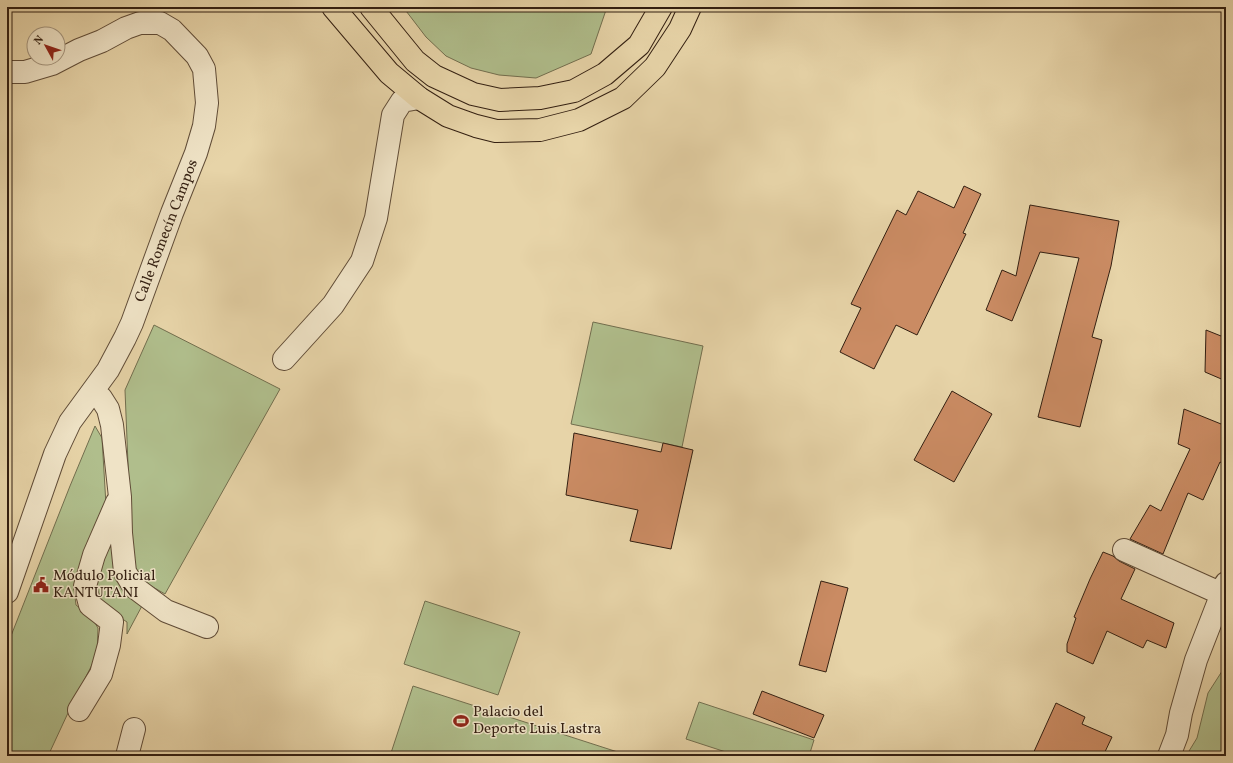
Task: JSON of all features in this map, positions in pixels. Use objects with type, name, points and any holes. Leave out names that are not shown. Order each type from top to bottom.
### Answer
[{"type":"main road","points":[[332,7],[389,73],[419,98],[448,116],[496,131],[540,130],[579,120],[623,98],[655,66],[680,29],[690,7]]},
{"type":"main road","points":[[370,7],[415,61],[434,76],[473,94],[500,100],[540,98],[574,91],[605,74],[639,45],[662,7]]},
{"type":"main road","points":[[419,98],[434,76]]},
{"type":"street","name":"Calle Romecín Campos","points":[[7,72],[25,72],[52,64],[126,28],[140,23],[160,23],[172,30],[197,56],[204,69],[208,103],[204,126],[196,153],[127,333],[108,370],[70,422],[55,454],[7,592]]},
{"type":"street","points":[[284,359],[333,305],[362,261],[376,218],[393,115],[402,101],[419,98]]},
{"type":"street","points":[[92,392],[101,398],[108,409],[112,425],[120,498],[121,533],[125,572],[134,587],[166,611],[206,627]]},
{"type":"street","points":[[78,710],[101,674],[109,644],[112,622],[90,605],[85,586],[94,555],[120,498]]},
{"type":"street","points":[[1124,550],[1224,588],[1196,660],[1181,713],[1177,735],[1168,756]]},
{"type":"street","points":[[127,756],[134,729]]},
{"type":"green space","points":[[403,7],[607,7],[591,54],[536,78],[499,75],[471,68],[446,56],[426,37]]},
{"type":"green space","points":[[593,322],[703,346],[682,447],[571,424]]},
{"type":"green space","points":[[154,325],[280,389],[165,594],[139,579],[132,563],[125,390]]},
{"type":"green space","points":[[95,426],[102,438],[106,505],[74,589],[76,605],[92,618],[98,628],[97,655],[48,756],[7,756],[7,646]]},
{"type":"green space","points":[[113,525],[115,579],[127,595],[143,604],[127,634],[127,622],[101,605],[95,582]]},
{"type":"green space","points":[[425,601],[520,632],[498,695],[404,664]]},
{"type":"green space","points":[[1226,665],[1226,756],[1186,756],[1197,738],[1208,693]]},
{"type":"green space","name":"Palacio del Deporte Luis Lastra","points":[[413,686],[630,756],[390,756]]},
{"type":"green space","points":[[699,702],[814,740],[809,756],[738,756],[686,739]]},
{"type":"building","points":[[964,186],[981,194],[963,233],[966,234],[917,335],[896,325],[874,369],[840,352],[861,308],[851,304],[897,210],[906,215],[918,191],[954,208]]},
{"type":"building","points":[[1030,205],[1119,221],[1111,266],[1092,337],[1102,340],[1080,427],[1038,417],[1079,258],[1040,252],[1012,321],[986,310],[1002,270],[1016,276]]},
{"type":"building","points":[[1206,330],[1226,338],[1226,381],[1205,372]]},
{"type":"building","points":[[952,391],[992,414],[954,482],[914,460]]},
{"type":"building","points":[[1184,409],[1226,426],[1226,465],[1220,462],[1203,500],[1188,493],[1163,554],[1130,539],[1150,505],[1161,511],[1190,449],[1178,444]]},
{"type":"building","points":[[574,433],[661,452],[663,443],[693,450],[671,549],[630,541],[638,510],[566,495]]},
{"type":"building","points":[[1103,552],[1135,569],[1121,599],[1174,623],[1166,648],[1147,640],[1143,648],[1107,631],[1093,664],[1067,652],[1067,644],[1076,618],[1074,617]]},
{"type":"building","points":[[821,581],[848,588],[826,672],[799,665]]},
{"type":"building","points":[[762,691],[824,715],[814,738],[753,714]]},
{"type":"building","points":[[1056,703],[1085,717],[1082,724],[1112,737],[1103,756],[1032,756]]},
{"type":"place","name":"Módulo Policial KANTUTANI","points":[[41,585]]},
{"type":"place","name":"Palacio del Deporte Luis Lastra","points":[[461,721]]}]
